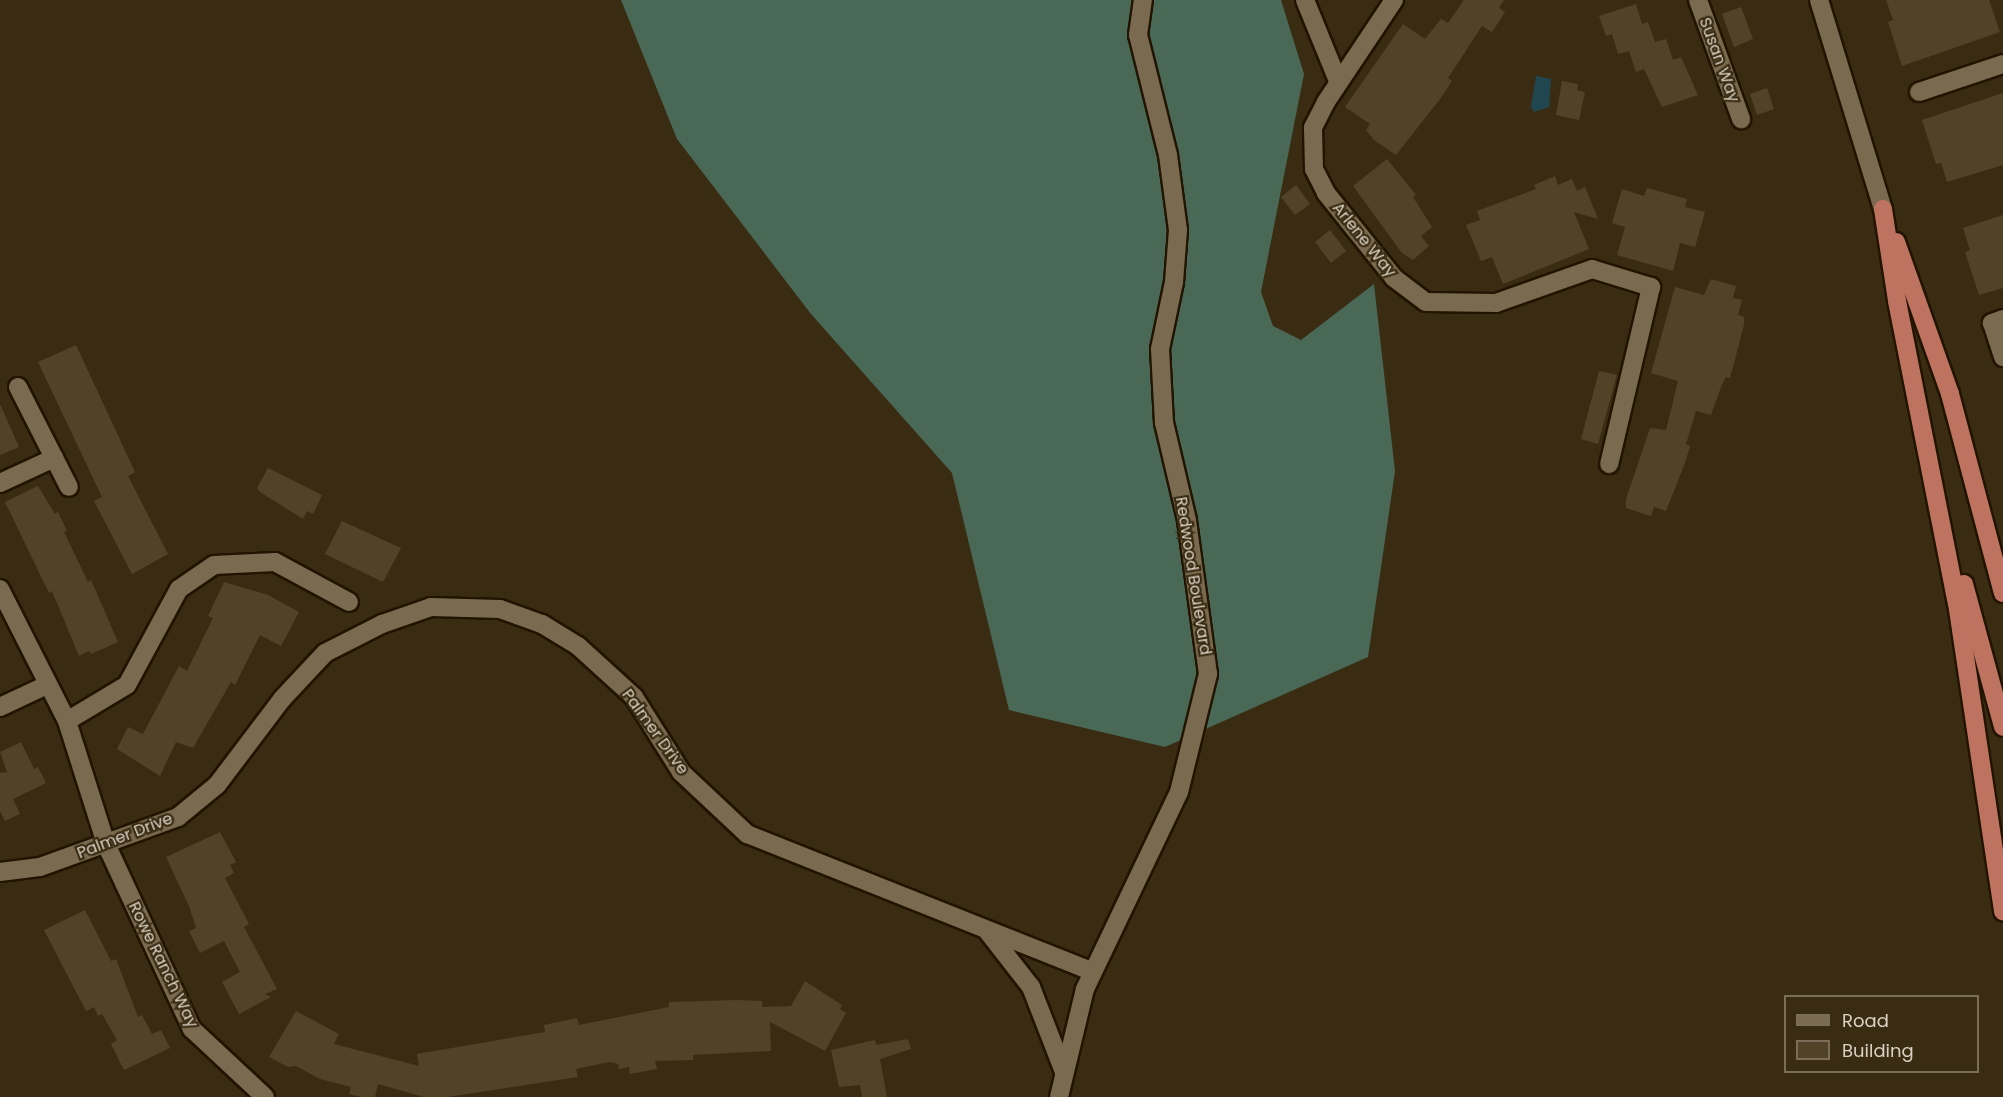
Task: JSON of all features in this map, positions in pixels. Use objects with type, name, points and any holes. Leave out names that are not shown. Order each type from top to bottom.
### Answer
[{"type":"highway","points":[[1883,209],[1961,630],[2003,912]]},
{"type":"highway","points":[[1883,209],[1938,357],[1988,526],[2003,593]]},
{"type":"highway","points":[[1922,423],[2003,728]]},
{"type":"highway","points":[[1988,526],[2003,565]]},
{"type":"street","name":"Redwood Boulevard","points":[[1059,1097],[1091,971],[1179,792],[1208,674],[1187,520],[1164,423],[1160,349],[1174,282],[1178,230],[1168,155],[1138,34],[1143,0]]},
{"type":"street","points":[[1305,0],[1338,81]]},
{"type":"street","name":"Arlene Way","points":[[1395,0],[1338,81],[1313,128],[1314,169],[1326,193],[1394,278],[1426,302],[1497,303],[1592,269],[1651,287],[1609,464]]},
{"type":"street","name":"Susan Way","points":[[1698,0],[1741,119]]},
{"type":"street","points":[[1819,0],[1883,209]]},
{"type":"street","points":[[1919,92],[2003,64]]},
{"type":"street","points":[[2003,319],[1992,323],[2003,357]]},
{"type":"street","points":[[18,387],[69,487]]},
{"type":"street","points":[[0,483],[54,458]]},
{"type":"street","points":[[67,721],[127,686],[158,634],[179,589],[214,565],[275,562],[349,602]]},
{"type":"street","name":"Rowe Ranch Way","points":[[0,589],[67,721],[106,844],[192,1029],[265,1097]]},
{"type":"street","name":"Palmer Drive","points":[[0,872],[40,867],[178,817],[217,785],[282,699],[325,653],[382,624],[430,607],[500,609],[542,624],[578,646],[634,697],[681,772],[747,834],[1091,971]]},
{"type":"street","points":[[0,707],[47,685]]},
{"type":"street","points":[[985,929],[1031,987],[1064,1072]]},
{"type":"green space","points":[[621,0],[1281,0],[1304,74],[1261,292],[1273,326],[1301,340],[1374,284],[1395,471],[1368,657],[1165,747],[1009,710],[952,473],[811,314],[677,139]]},
{"type":"water","points":[[1536,76],[1551,79],[1549,107],[1534,112],[1531,107]]},
{"type":"building","points":[[1464,0],[1504,0],[1499,8],[1505,12],[1492,32],[1482,26],[1448,78],[1452,81],[1440,99],[1396,155],[1374,140],[1366,130],[1370,124],[1345,107],[1403,24],[1425,39],[1441,19],[1448,23]]},
{"type":"building","points":[[1886,0],[1989,0],[2000,32],[1902,66],[1888,22],[1893,20]]},
{"type":"building","points":[[1636,4],[1642,24],[1648,22],[1655,42],[1666,39],[1673,60],[1681,57],[1698,95],[1662,107],[1644,69],[1636,72],[1629,51],[1618,54],[1612,34],[1606,36],[1599,16]]},
{"type":"building","points":[[1741,7],[1753,39],[1734,47],[1722,14]]},
{"type":"building","points":[[1562,81],[1578,84],[1577,90],[1585,92],[1579,120],[1556,115]]},
{"type":"building","points":[[1767,88],[1774,109],[1757,115],[1750,94]]},
{"type":"building","points":[[2003,93],[2003,165],[1947,182],[1941,163],[1936,164],[1922,120]]},
{"type":"building","points":[[1387,159],[1416,195],[1413,197],[1432,227],[1421,236],[1429,246],[1413,260],[1402,253],[1353,186]]},
{"type":"building","points":[[1555,176],[1558,185],[1572,179],[1577,191],[1585,187],[1598,219],[1574,212],[1589,249],[1503,284],[1492,257],[1481,261],[1466,225],[1480,220],[1477,211],[1536,189],[1534,185]]},
{"type":"building","points":[[1296,185],[1310,204],[1295,215],[1281,197]]},
{"type":"building","points":[[1647,188],[1687,199],[1685,207],[1705,212],[1695,247],[1680,243],[1673,271],[1617,255],[1625,227],[1612,223],[1622,189],[1644,196]]},
{"type":"building","points":[[2003,215],[2003,288],[1979,295],[1965,252],[1970,250],[1963,228]]},
{"type":"building","points":[[1330,230],[1346,251],[1331,263],[1315,242]]},
{"type":"building","points":[[1711,279],[1736,286],[1733,298],[1742,300],[1738,315],[1744,317],[1744,325],[1730,378],[1726,377],[1711,415],[1696,411],[1686,444],[1690,446],[1685,463],[1666,511],[1654,507],[1651,516],[1626,508],[1626,499],[1650,428],[1666,430],[1678,381],[1651,373],[1675,287],[1704,295]]},
{"type":"building","points":[[76,345],[135,472],[128,476],[168,554],[132,574],[94,501],[102,497],[38,362]]},
{"type":"building","points":[[1599,371],[1617,375],[1598,444],[1581,439]]},
{"type":"building","points":[[0,404],[19,447],[0,455]]},
{"type":"building","points":[[268,468],[322,495],[313,514],[307,511],[303,519],[260,492],[257,488]]},
{"type":"building","points":[[38,486],[55,514],[58,512],[67,531],[64,532],[88,582],[91,580],[118,642],[91,654],[89,651],[79,656],[52,591],[49,593],[5,502]]},
{"type":"building","points":[[342,521],[401,548],[383,582],[325,554]]},
{"type":"building","points":[[224,582],[268,595],[299,612],[281,646],[260,635],[235,685],[231,682],[193,748],[176,742],[160,776],[117,749],[128,727],[143,734],[179,666],[187,671],[213,618],[208,616]]},
{"type":"building","points":[[21,742],[34,769],[38,767],[46,783],[13,799],[20,814],[5,821],[0,811],[0,773],[7,772],[0,752]]},
{"type":"building","points":[[220,832],[236,862],[230,865],[234,873],[225,878],[249,924],[244,927],[277,989],[265,994],[271,997],[239,1014],[222,982],[240,972],[224,941],[200,953],[189,931],[196,928],[189,906],[166,857]]},
{"type":"building","points":[[85,910],[111,961],[116,959],[138,1017],[142,1015],[152,1034],[161,1030],[170,1048],[124,1070],[111,1044],[117,1040],[102,1014],[98,1016],[94,1007],[86,1011],[44,930]]},
{"type":"building","points":[[805,981],[842,1005],[840,1009],[846,1013],[825,1051],[770,1022],[771,1051],[693,1055],[693,1060],[655,1061],[657,1069],[630,1074],[629,1067],[619,1069],[618,1064],[609,1062],[576,1069],[578,1077],[447,1097],[424,1097],[378,1084],[375,1097],[361,1097],[349,1094],[351,1087],[320,1079],[296,1066],[288,1067],[269,1057],[296,1011],[339,1034],[334,1044],[419,1066],[417,1054],[545,1032],[544,1025],[577,1018],[579,1025],[669,1007],[669,1002],[737,1000],[762,1001],[762,1007],[791,1006]]},
{"type":"building","points":[[908,1039],[911,1049],[880,1059],[887,1097],[862,1097],[860,1085],[839,1087],[831,1050],[875,1040],[876,1045]]}]
